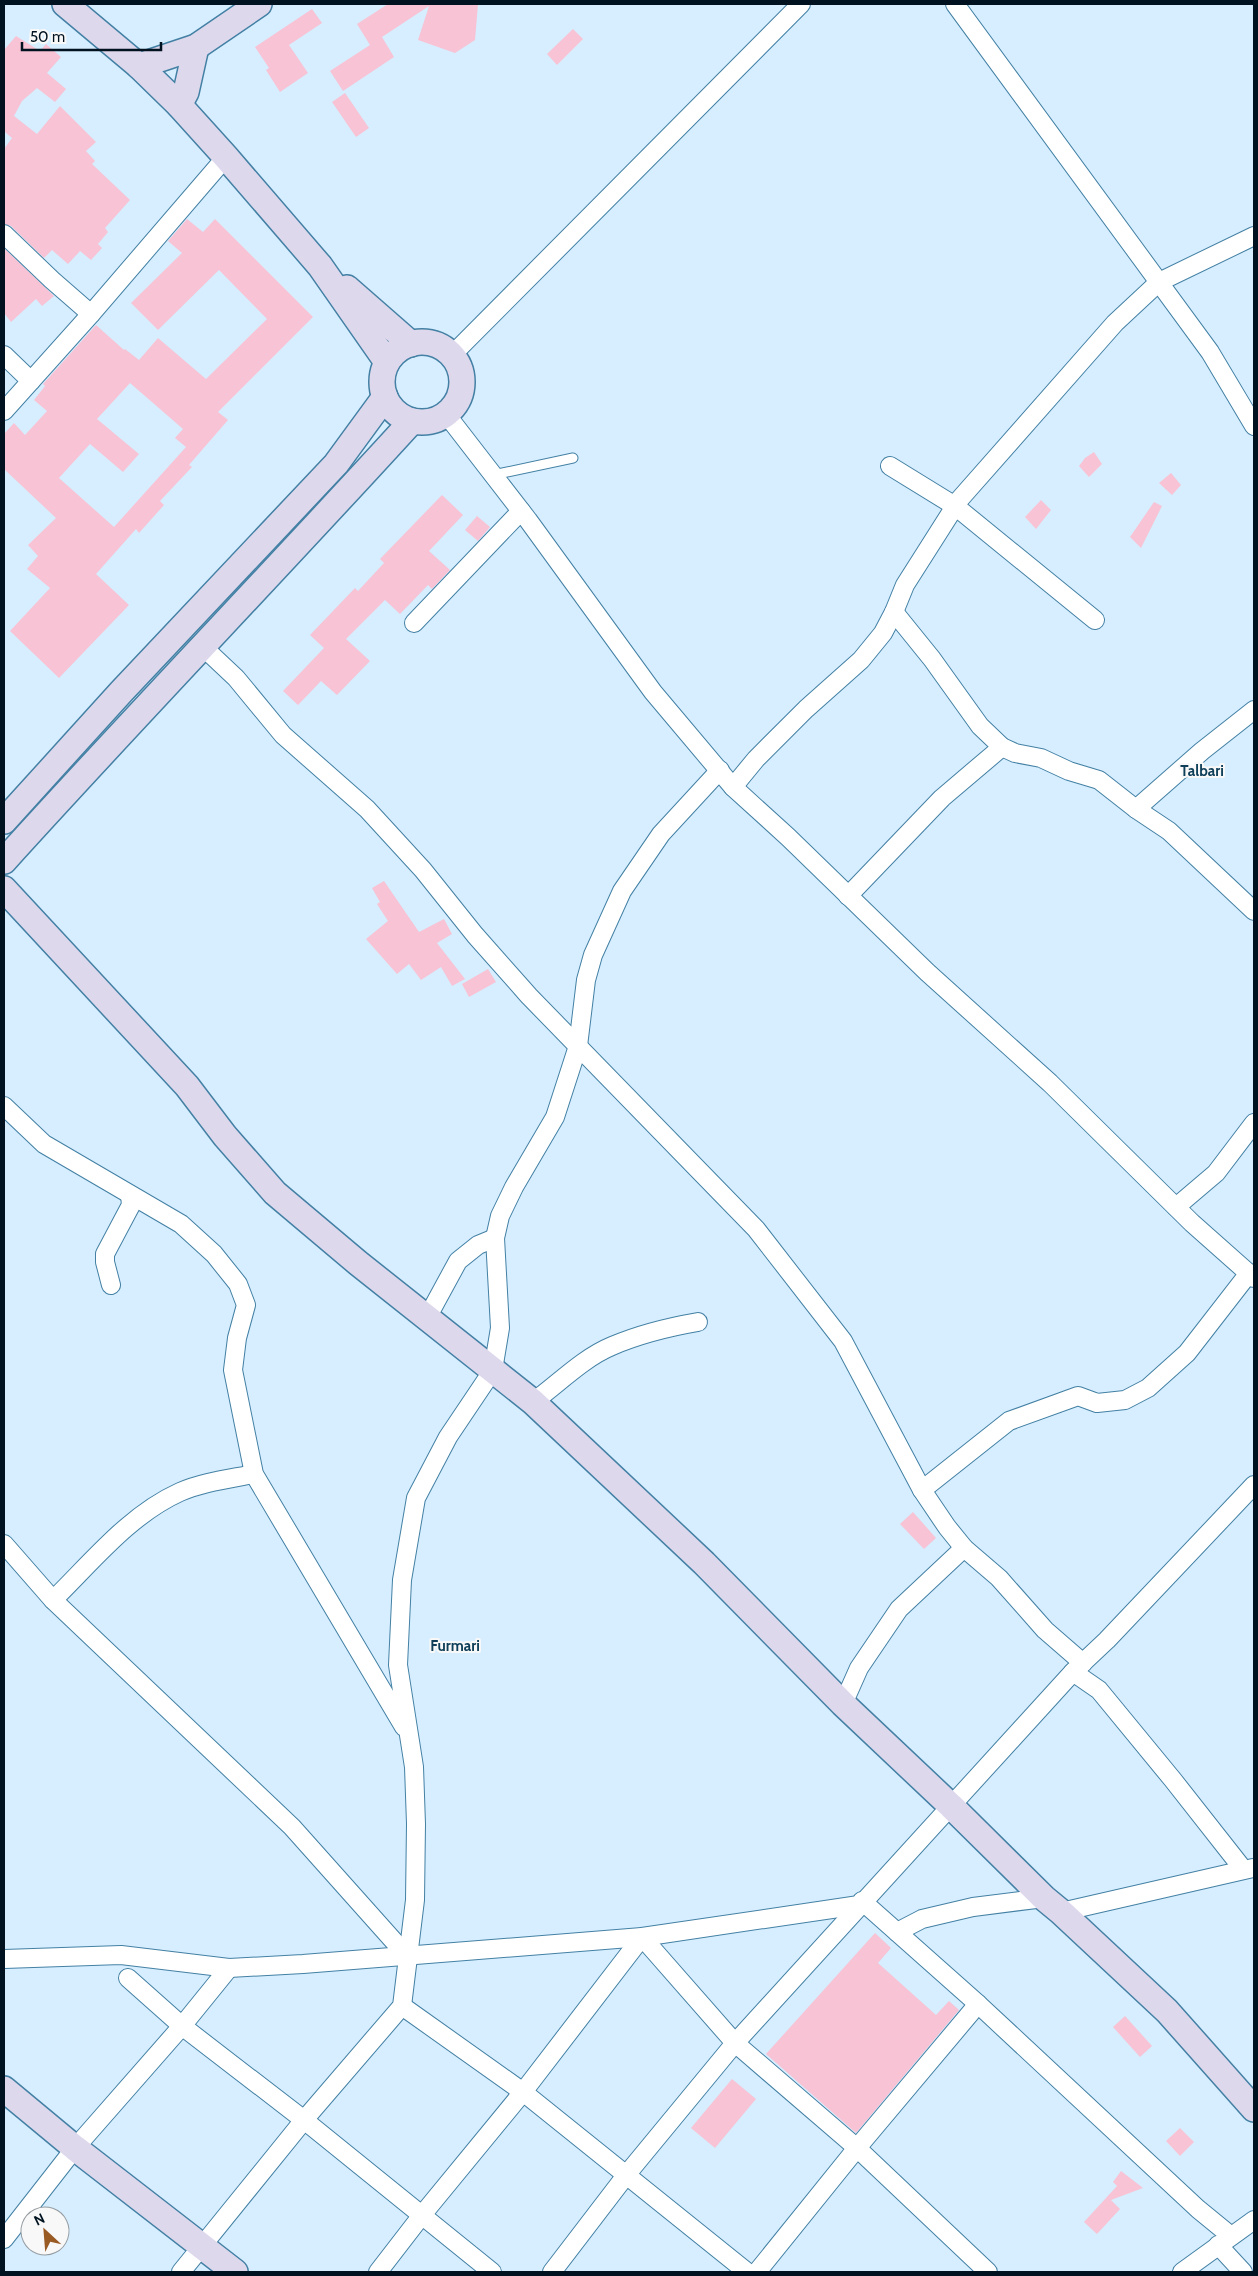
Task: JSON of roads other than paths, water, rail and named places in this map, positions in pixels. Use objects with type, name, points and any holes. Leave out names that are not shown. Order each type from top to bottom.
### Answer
[{"type":"main road","points":[[65,4],[139,66],[179,105],[226,157],[320,266],[387,362]]},
{"type":"main road","points":[[139,66],[196,47],[258,4]]},
{"type":"main road","points":[[179,105],[186,92],[196,47]]},
{"type":"main road","points":[[320,266],[411,344]]},
{"type":"main road","points":[[433,343],[443,347],[452,354],[460,369],[462,386],[460,396],[446,414],[436,420],[412,421],[400,416],[391,408],[385,397],[382,380],[387,362],[402,348],[411,344],[433,343]]},
{"type":"main road","points":[[4,821],[121,692],[331,470],[385,397]]},
{"type":"main road","points":[[4,861],[412,421]]},
{"type":"main road","points":[[4,889],[187,1086],[225,1136],[275,1193],[533,1402],[704,1563],[843,1704],[1052,1905],[1167,2011],[1254,2109]]},
{"type":"main road","points":[[4,2089],[75,2148],[235,2272]]},
{"type":"street","points":[[452,354],[801,4]]},
{"type":"street","points":[[955,4],[1210,352],[1254,426]]},
{"type":"street","points":[[4,412],[226,157]]},
{"type":"street","points":[[4,234],[91,314]]},
{"type":"street","points":[[733,788],[762,753],[861,660],[884,632],[905,585],[955,506],[1115,323],[1159,282],[1254,236]]},
{"type":"street","points":[[4,355],[31,382]]},
{"type":"street","points":[[446,414],[521,511],[653,692],[720,770],[733,788],[788,837],[927,972],[1050,1083],[1176,1207],[1251,1275],[1188,1353],[1148,1388],[1125,1400],[1097,1403],[1078,1396],[1009,1421],[922,1490]]},
{"type":"street","points":[[890,466],[955,506],[1096,620]]},
{"type":"street","points":[[414,623],[521,511]]},
{"type":"street","points":[[894,612],[932,659],[980,726],[1002,747],[1015,753],[1041,758],[1069,771],[1099,780],[1136,809],[1169,831],[1254,911]]},
{"type":"street","points":[[202,646],[236,678],[283,735],[366,809],[424,870],[475,935],[529,996],[756,1229],[843,1341],[922,1490],[947,1527],[964,1548],[999,1578],[1078,1667],[1249,1869]]},
{"type":"street","points":[[1136,809],[1202,751],[1254,710]]},
{"type":"street","points":[[848,896],[942,798],[1002,747]]},
{"type":"street","points":[[182,2272],[304,2120],[402,2006],[415,1900],[416,1824],[414,1767],[398,1665],[402,1580],[416,1498],[448,1438],[493,1370],[500,1328],[495,1238],[500,1216],[555,1117],[578,1046],[586,980],[593,955],[622,891],[661,834],[720,770]]},
{"type":"street","points":[[4,1106],[44,1144],[181,1224],[214,1254],[238,1284],[246,1305],[237,1338],[233,1370],[254,1474],[408,1734]]},
{"type":"street","points":[[1176,1207],[1216,1173],[1254,1123]]},
{"type":"street","points":[[111,1285],[105,1262],[105,1254],[130,1205],[130,1195]]},
{"type":"street","points":[[427,1318],[458,1261],[478,1245],[495,1238]]},
{"type":"street","points":[[533,1402],[597,1354],[611,1346],[656,1330],[698,1322]]},
{"type":"street","points":[[53,1600],[136,1519],[179,1492],[203,1484],[254,1474]]},
{"type":"street","points":[[552,2272],[734,2043],[1078,1667],[1107,1640],[1254,1485]]},
{"type":"street","points":[[4,1544],[53,1600],[292,1827],[408,1957]]},
{"type":"street","points":[[843,1704],[859,1668],[899,1609],[964,1548]]},
{"type":"street","points":[[897,1932],[922,1918],[973,1907],[1052,1905],[1249,1869]]},
{"type":"street","points":[[4,1959],[121,1955],[229,1968],[408,1957],[642,1937],[861,1903],[897,1932],[978,2004],[1198,2210],[1225,2240],[1243,2272]]},
{"type":"street","points":[[642,1937],[734,2043],[857,2148],[988,2272]]},
{"type":"street","points":[[378,2272],[523,2092],[642,1937]]},
{"type":"street","points":[[4,2239],[75,2148],[182,2026],[229,1968]]},
{"type":"street","points":[[128,1978],[182,2026],[304,2120],[492,2272]]},
{"type":"street","points":[[757,2272],[857,2148],[978,2004]]},
{"type":"street","points":[[402,2006],[523,2092],[628,2174],[748,2272]]},
{"type":"street","points":[[1182,2272],[1254,2220]]},
{"type":"lane","points":[[493,475],[573,458]]},
{"type":"district","name":"Talbari","points":[[1202,771]]},
{"type":"district","name":"Furmari","points":[[455,1646]]}]
